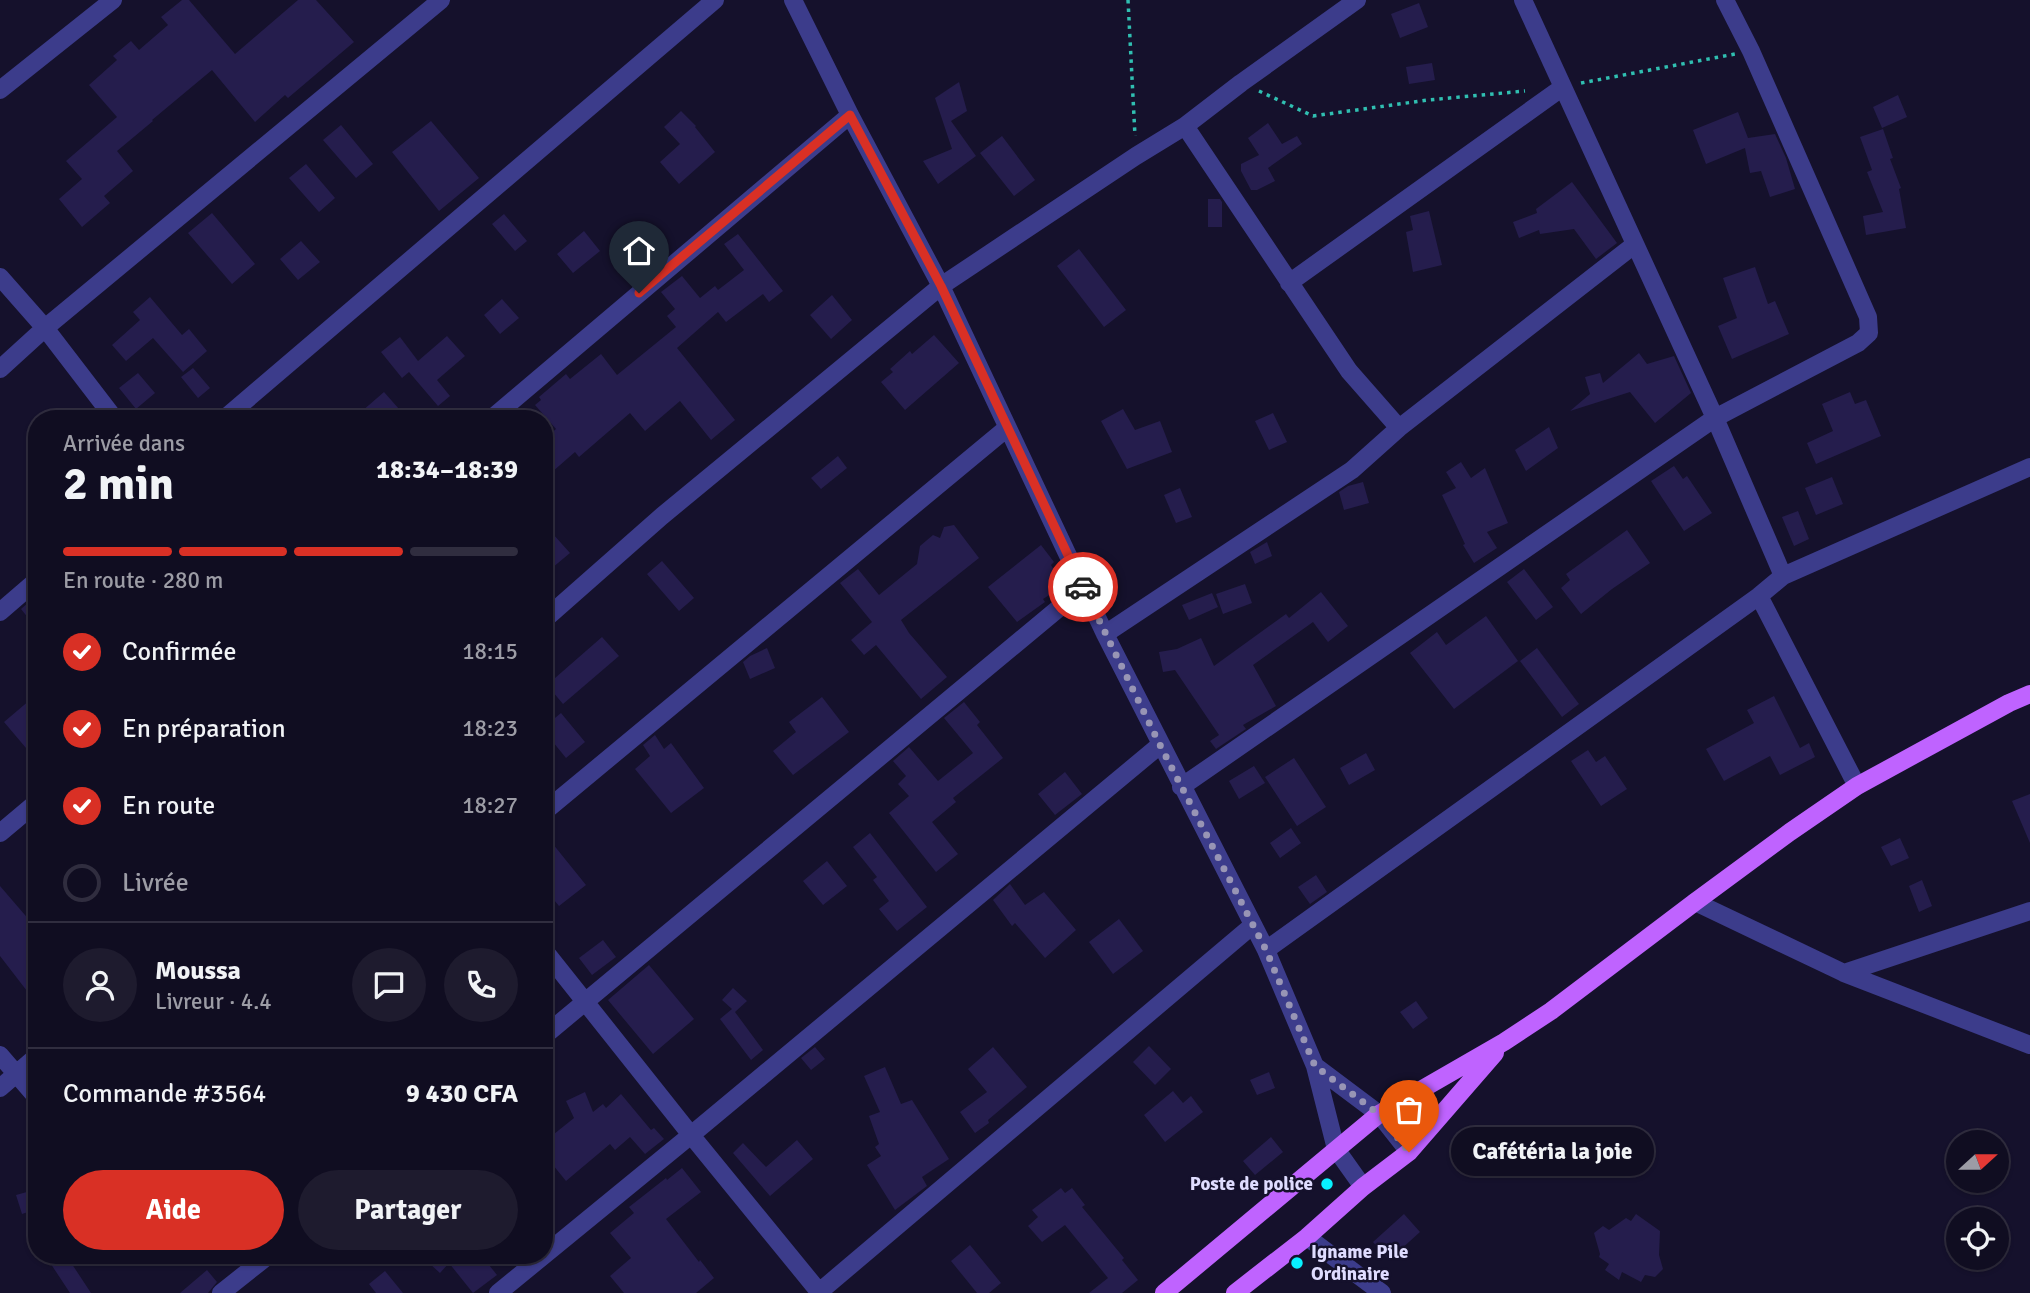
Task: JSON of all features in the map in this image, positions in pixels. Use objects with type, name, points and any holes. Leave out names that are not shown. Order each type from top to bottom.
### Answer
[{"type":"main road","points":[[1164,1293],[1379,1114],[1504,1042],[1562,1003],[1695,901],[1857,786],[2030,694]]},
{"type":"main road","points":[[1235,1293],[1409,1152],[1504,1042]]},
{"type":"street","points":[[0,90],[113,0]]},
{"type":"street","points":[[0,369],[45,328],[441,0]]},
{"type":"street","points":[[234,410],[715,0]]},
{"type":"street","points":[[793,0],[850,115],[941,286],[1105,634],[1266,950],[1315,1066],[1336,1150],[1363,1187]]},
{"type":"street","points":[[553,612],[662,516],[941,286],[1185,126],[1357,0]]},
{"type":"street","points":[[1522,0],[1715,418],[1783,576]]},
{"type":"street","points":[[1181,787],[1715,418],[1858,343],[1869,333],[1868,317],[1751,51],[1725,0]]},
{"type":"street","points":[[1289,283],[1563,87]]},
{"type":"street","points":[[501,410],[850,115]]},
{"type":"street","points":[[1185,126],[1349,371],[1399,428]]},
{"type":"street","points":[[1105,634],[1352,470],[1399,428],[1634,245]]},
{"type":"street","points":[[0,278],[45,328],[108,410]]},
{"type":"street","points":[[553,805],[1007,428]]},
{"type":"street","points":[[1266,950],[1759,596],[1783,576],[2030,467]]},
{"type":"street","points":[[0,612],[28,588]]},
{"type":"street","points":[[553,1029],[1083,588]]},
{"type":"street","points":[[1759,596],[1857,786]]},
{"type":"street","points":[[553,1248],[1160,745]]},
{"type":"street","points":[[0,833],[28,810]]},
{"type":"street","points":[[1695,901],[1844,973],[2030,1045]]},
{"type":"street","points":[[1844,973],[2030,911]]},
{"type":"street","points":[[553,961],[819,1293],[1253,925]]},
{"type":"street","points":[[0,1055],[28,1087]]},
{"type":"street","points":[[0,1088],[28,1064]]},
{"type":"street","points":[[1315,1066],[1379,1114],[1409,1152]]},
{"type":"street","points":[[1307,1237],[1382,1293]]},
{"type":"street","points":[[221,1293],[258,1264]]},
{"type":"street","points":[[498,1293],[533,1264]]},
{"type":"path","points":[[1128,0],[1136,156]]},
{"type":"path","points":[[1241,83],[1313,116],[1428,100],[1563,87],[1598,78],[1751,51]]},
{"type":"building","points":[[182,0],[189,0],[235,54],[298,0],[316,0],[354,42],[288,98],[285,95],[255,122],[212,70],[117,151],[133,171],[104,196],[110,203],[82,227],[59,199],[82,179],[66,161],[117,117],[89,85],[117,60],[113,56],[131,41],[139,50],[168,25],[161,17]]},
{"type":"building","points":[[1419,3],[1428,27],[1400,38],[1391,14]]},
{"type":"building","points":[[1432,63],[1435,80],[1409,84],[1406,67]]},
{"type":"building","points":[[959,82],[967,111],[951,121],[976,156],[938,184],[923,161],[952,149],[935,98]]},
{"type":"building","points":[[1898,95],[1907,117],[1882,128],[1873,107]]},
{"type":"building","points":[[681,111],[715,152],[679,184],[660,162],[680,144],[664,127]]},
{"type":"building","points":[[1738,112],[1748,138],[1775,134],[1786,158],[1795,189],[1770,197],[1761,171],[1750,173],[1745,148],[1706,164],[1693,130]]},
{"type":"building","points":[[431,121],[479,178],[439,211],[392,152]]},
{"type":"building","points":[[1268,123],[1282,144],[1297,136],[1302,144],[1268,168],[1275,181],[1257,190],[1251,190],[1241,171],[1241,164],[1259,155],[1248,138]]},
{"type":"building","points":[[341,125],[373,164],[356,178],[323,140]]},
{"type":"building","points":[[1883,129],[1901,188],[1899,189],[1906,228],[1866,235],[1863,216],[1883,212],[1867,172],[1872,170],[1860,137]]},
{"type":"building","points":[[1002,136],[1035,180],[1014,196],[980,153]]},
{"type":"building","points":[[306,164],[335,198],[319,212],[289,178]]},
{"type":"building","points":[[1572,182],[1617,243],[1596,259],[1574,229],[1540,234],[1539,230],[1519,238],[1513,222],[1537,213],[1536,209]]},
{"type":"building","points":[[1208,199],[1220,199],[1222,202],[1222,227],[1208,227]]},
{"type":"building","points":[[1429,211],[1442,265],[1413,272],[1406,232],[1413,230],[1410,216]]},
{"type":"building","points":[[212,213],[255,264],[232,284],[188,233]]},
{"type":"building","points":[[504,214],[527,241],[515,251],[492,224]]},
{"type":"building","points":[[584,231],[600,251],[573,273],[557,254]]},
{"type":"building","points":[[738,234],[783,291],[769,302],[763,294],[726,322],[718,312],[677,348],[735,420],[711,440],[680,401],[645,431],[630,413],[579,457],[575,452],[553,471],[553,432],[556,429],[553,426],[553,410],[539,410],[535,405],[541,400],[539,397],[566,374],[570,379],[601,354],[617,375],[676,327],[667,316],[675,309],[661,292],[682,276],[700,298],[715,286],[718,290],[744,270],[724,244]]},
{"type":"building","points":[[301,241],[320,262],[298,280],[280,259]]},
{"type":"building","points":[[1079,249],[1126,310],[1104,327],[1057,266]]},
{"type":"building","points":[[1755,267],[1768,304],[1775,301],[1789,334],[1732,359],[1718,326],[1737,318],[1723,278]]},
{"type":"building","points":[[832,295],[852,320],[831,339],[810,315]]},
{"type":"building","points":[[150,297],[182,335],[189,329],[207,351],[183,372],[153,338],[126,361],[112,345],[140,320],[133,312]]},
{"type":"building","points":[[502,299],[519,318],[500,334],[484,315]]},
{"type":"building","points":[[934,335],[959,363],[905,410],[881,382],[893,372],[890,369],[910,351],[912,354]]},
{"type":"building","points":[[447,336],[465,356],[437,380],[450,396],[438,406],[409,372],[402,378],[381,352],[400,337],[418,361]]},
{"type":"building","points":[[1639,353],[1647,364],[1674,356],[1691,393],[1655,423],[1630,392],[1570,411],[1590,394],[1585,377],[1600,373],[1603,383]]},
{"type":"building","points":[[193,368],[210,388],[198,398],[181,377]]},
{"type":"building","points":[[138,373],[155,393],[136,409],[119,388]]},
{"type":"building","points":[[384,392],[400,410],[363,410]]},
{"type":"building","points":[[1850,392],[1855,404],[1866,400],[1881,436],[1816,464],[1807,443],[1833,431],[1822,404]]},
{"type":"building","points":[[1123,409],[1135,430],[1160,421],[1172,452],[1127,469],[1101,421]]},
{"type":"building","points":[[1273,413],[1287,442],[1269,450],[1255,421]]},
{"type":"building","points":[[1549,427],[1558,448],[1526,471],[1515,450]]},
{"type":"building","points":[[838,456],[847,468],[821,489],[811,478]]},
{"type":"building","points":[[1461,462],[1471,478],[1485,468],[1508,523],[1487,532],[1497,548],[1474,563],[1463,545],[1465,544],[1442,495],[1456,488],[1446,472]]},
{"type":"building","points":[[1674,466],[1683,479],[1687,476],[1712,513],[1684,531],[1651,481]]},
{"type":"building","points":[[1832,477],[1843,504],[1816,515],[1805,488]]},
{"type":"building","points":[[1363,482],[1369,503],[1344,510],[1339,492]]},
{"type":"building","points":[[1180,488],[1192,517],[1176,523],[1164,495]]},
{"type":"building","points":[[1798,511],[1809,539],[1794,546],[1782,517]]},
{"type":"building","points":[[954,525],[979,558],[901,620],[947,677],[921,699],[876,645],[864,655],[851,640],[872,622],[840,583],[858,569],[879,595],[917,564],[920,546],[933,535],[940,538],[944,527]]},
{"type":"building","points":[[1627,530],[1650,563],[1581,614],[1561,588],[1570,580],[1566,574]]},
{"type":"building","points":[[553,534],[570,553],[553,567]]},
{"type":"building","points":[[1267,542],[1272,556],[1255,564],[1250,552]]},
{"type":"building","points":[[1041,545],[1054,562],[1051,565],[1064,586],[1043,599],[1045,602],[1017,622],[988,587]]},
{"type":"building","points":[[662,561],[694,598],[679,611],[647,574]]},
{"type":"building","points":[[1524,569],[1553,607],[1536,620],[1507,582]]},
{"type":"building","points":[[1245,584],[1252,603],[1223,614],[1216,594]]},
{"type":"building","points":[[1321,592],[1348,626],[1328,642],[1313,622],[1253,665],[1276,706],[1243,725],[1246,729],[1216,749],[1210,741],[1219,735],[1175,670],[1163,672],[1159,652],[1177,649],[1201,638],[1214,666],[1286,614],[1289,618]]},
{"type":"building","points":[[1212,593],[1218,607],[1189,620],[1182,605]]},
{"type":"building","points":[[28,603],[28,618],[21,609]]},
{"type":"building","points":[[1486,616],[1518,661],[1454,709],[1410,653],[1437,632],[1446,645]]},
{"type":"building","points":[[602,637],[619,656],[563,704],[553,692],[553,680]]},
{"type":"building","points":[[767,648],[775,668],[750,679],[743,662]]},
{"type":"building","points":[[1537,648],[1579,704],[1562,717],[1520,661]]},
{"type":"building","points":[[1774,696],[1800,748],[1809,743],[1815,757],[1780,775],[1770,756],[1724,781],[1706,749],[1754,723],[1747,710]]},
{"type":"building","points":[[822,697],[849,732],[793,775],[773,751],[796,732],[789,722]]},
{"type":"building","points":[[28,702],[28,750],[4,722]]},
{"type":"building","points":[[964,702],[980,722],[977,725],[1003,758],[953,798],[956,802],[932,822],[958,854],[936,872],[889,813],[909,796],[898,784],[906,776],[893,761],[909,747],[938,781],[973,753],[944,718]]},
{"type":"building","points":[[561,713],[585,742],[566,758],[553,742],[553,720]]},
{"type":"building","points":[[655,735],[664,749],[671,743],[704,788],[671,813],[635,769],[650,756],[643,745]]},
{"type":"building","points":[[1588,750],[1596,762],[1605,756],[1627,789],[1601,806],[1571,761]]},
{"type":"building","points":[[1366,753],[1375,770],[1349,785],[1340,768]]},
{"type":"building","points":[[1294,758],[1326,807],[1297,826],[1265,777]]},
{"type":"building","points":[[1254,766],[1265,783],[1239,799],[1229,781]]},
{"type":"building","points":[[1065,772],[1082,794],[1055,815],[1038,794]]},
{"type":"building","points":[[2030,794],[2030,843],[2012,801]]},
{"type":"building","points":[[1291,828],[1301,843],[1280,858],[1270,843]]},
{"type":"building","points":[[870,833],[927,907],[897,931],[879,909],[889,901],[873,880],[877,877],[853,847]]},
{"type":"building","points":[[1900,838],[1909,858],[1891,866],[1881,847]]},
{"type":"building","points":[[553,844],[586,885],[559,906],[553,899]]},
{"type":"building","points":[[827,861],[847,886],[823,905],[803,881]]},
{"type":"building","points":[[1316,875],[1327,892],[1310,904],[1298,887]]},
{"type":"building","points":[[1922,880],[1932,906],[1919,912],[1909,886]]},
{"type":"building","points":[[1010,884],[1025,905],[1044,892],[1076,930],[1045,958],[1015,923],[1012,926],[993,900]]},
{"type":"building","points":[[0,886],[28,919],[28,992],[0,956]]},
{"type":"building","points":[[1119,919],[1143,951],[1113,974],[1089,942]]},
{"type":"building","points":[[603,940],[616,957],[592,975],[579,958]]},
{"type":"building","points":[[649,965],[694,1019],[653,1054],[608,1000]]},
{"type":"building","points":[[733,988],[747,1001],[735,1012],[763,1050],[751,1060],[720,1019],[732,1009],[722,1000]]},
{"type":"building","points":[[1416,1001],[1428,1018],[1413,1029],[1400,1012]]},
{"type":"building","points":[[1149,1046],[1171,1069],[1155,1085],[1133,1062]]},
{"type":"building","points":[[815,1047],[825,1059],[811,1070],[801,1058]]},
{"type":"building","points":[[993,1047],[1027,1087],[975,1133],[960,1112],[987,1092],[968,1069]]},
{"type":"building","points":[[885,1067],[901,1104],[912,1100],[949,1159],[922,1177],[927,1186],[895,1210],[867,1165],[881,1156],[875,1147],[879,1144],[869,1116],[880,1112],[864,1076]]},
{"type":"building","points":[[1269,1072],[1275,1088],[1257,1095],[1250,1080]]},
{"type":"building","points":[[1173,1091],[1183,1103],[1191,1096],[1203,1112],[1165,1142],[1144,1115]]},
{"type":"building","points":[[585,1092],[593,1112],[603,1104],[606,1108],[621,1094],[651,1130],[654,1128],[664,1139],[645,1154],[630,1137],[615,1150],[610,1144],[566,1181],[553,1165],[553,1135],[574,1118],[566,1101]]},
{"type":"building","points":[[1271,1137],[1283,1152],[1255,1175],[1243,1161]]},
{"type":"building","points":[[797,1140],[813,1159],[770,1196],[733,1153],[743,1143],[766,1167]]},
{"type":"building","points":[[682,1168],[701,1192],[666,1219],[714,1278],[696,1293],[624,1293],[610,1276],[631,1258],[610,1233],[634,1213],[629,1207]]},
{"type":"building","points":[[1061,1188],[1065,1193],[1072,1188],[1085,1205],[1082,1207],[1124,1258],[1122,1260],[1138,1280],[1122,1293],[1089,1293],[1108,1278],[1065,1225],[1042,1242],[1028,1226],[1038,1217],[1032,1210]]},
{"type":"building","points":[[28,1192],[28,1212],[22,1214],[16,1195]]},
{"type":"building","points":[[1404,1214],[1420,1232],[1389,1260],[1373,1242]]},
{"type":"building","points":[[1636,1214],[1660,1231],[1659,1255],[1663,1269],[1655,1277],[1645,1275],[1641,1282],[1622,1272],[1619,1280],[1605,1270],[1609,1264],[1599,1257],[1594,1233],[1603,1226],[1609,1230],[1626,1218],[1631,1221]]},
{"type":"building","points":[[970,1245],[1001,1283],[989,1293],[977,1293],[951,1261]]},
{"type":"building","points":[[51,1264],[72,1264],[91,1293],[70,1293]]},
{"type":"building","points":[[430,1264],[448,1264],[440,1273]]},
{"type":"building","points":[[450,1264],[488,1264],[497,1275],[473,1293]]},
{"type":"building","points":[[207,1270],[217,1282],[208,1293],[180,1293]]},
{"type":"building","points":[[385,1271],[403,1293],[376,1293],[369,1284]]},
{"type":"way so far","points":[[1083,587],[1160,745],[1266,950],[1315,1066],[1379,1114],[1409,1152]]},
{"type":"place","name":"Cafétéria la joie","points":[[1409,1152]]},
{"type":"place","name":"Poste de police","points":[[1327,1184]]},
{"type":"place","name":"Igname Pile Ordinaire","points":[[1297,1263]]},
{"type":"route","points":[[639,293],[850,115],[941,286],[1083,587]]}]
